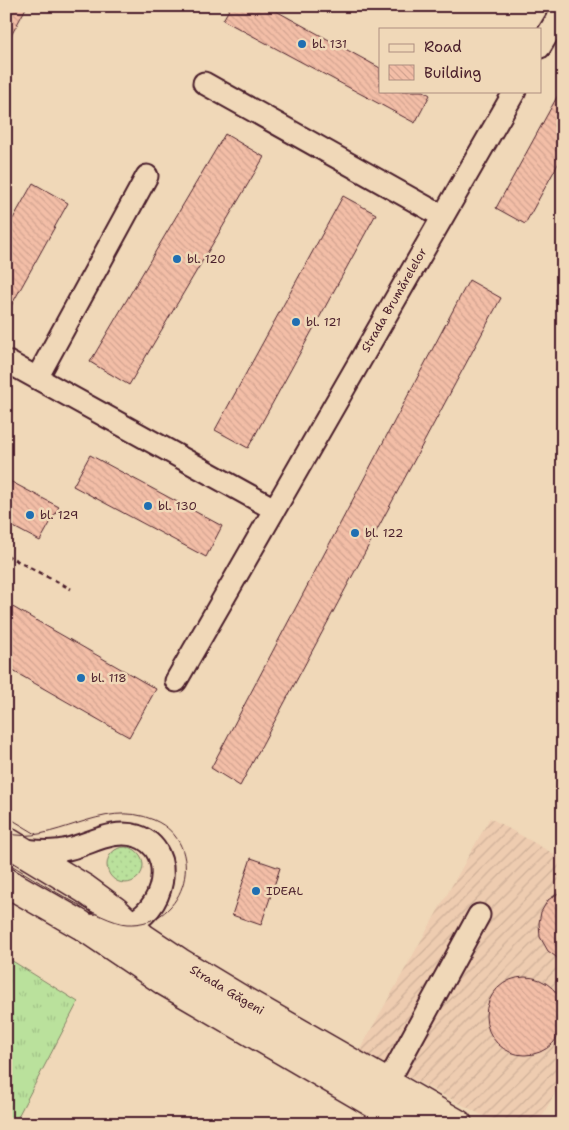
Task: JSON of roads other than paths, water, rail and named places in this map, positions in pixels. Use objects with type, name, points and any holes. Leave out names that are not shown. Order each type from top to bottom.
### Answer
[{"type":"main road","name":"Strada Găgeni","points":[[14,846],[85,889],[115,911],[143,938],[172,971],[409,1124]]},
{"type":"main road","name":"Strada Găgeni","points":[[6,882],[81,925],[387,1084],[458,1124]]},
{"type":"street","points":[[542,44],[563,9]]},
{"type":"street","points":[[204,83],[442,216]]},
{"type":"street","name":"Strada Brumărelelor","points":[[176,681],[514,92]]},
{"type":"street","points":[[37,378],[146,176]]},
{"type":"street","points":[[6,361],[274,509]]},
{"type":"street","points":[[14,846],[60,851],[105,836],[120,834],[138,836],[150,844],[160,859],[164,874],[162,886],[144,913],[127,924],[81,925]]},
{"type":"street","points":[[387,1084],[479,915]]},
{"type":"tram line","points":[[6,833],[24,836],[42,834],[116,814],[135,815],[154,820],[171,831],[181,846],[185,864],[184,882],[177,898],[165,912],[148,921],[127,924],[116,922],[85,908],[6,862]]},
{"type":"tram line","points":[[6,816],[36,834]]},
{"type":"place","name":"bl. 131","points":[[302,44]]},
{"type":"place","name":"bl. 120","points":[[177,259]]},
{"type":"place","name":"bl. 121","points":[[296,322]]},
{"type":"place","name":"bl. 130","points":[[148,506]]},
{"type":"place","name":"bl. 129","points":[[30,515]]},
{"type":"place","name":"bl. 122","points":[[355,533]]},
{"type":"place","name":"bl. 118","points":[[81,678]]},
{"type":"place","name":"IDEAL","points":[[256,891]]}]
